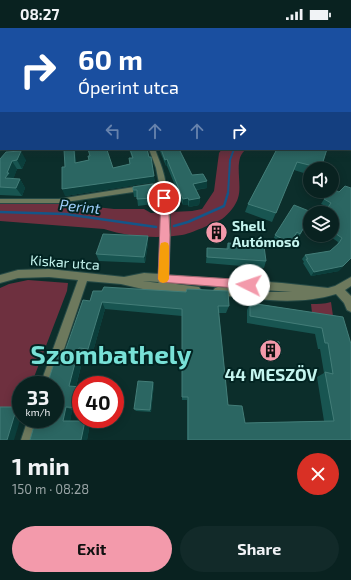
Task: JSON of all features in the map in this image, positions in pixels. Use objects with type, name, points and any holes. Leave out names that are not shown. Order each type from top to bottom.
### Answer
[{"type":"street","points":[[152,150],[163,185],[165,209],[163,283]]},
{"type":"street","points":[[0,201],[52,201],[163,185]]},
{"type":"street","name":"Kiskar utca","points":[[4,278],[25,273],[43,273],[121,280],[142,285],[163,283],[282,287],[334,291]]},
{"type":"street","points":[[49,376],[84,277]]},
{"type":"street","points":[[351,282],[334,291],[348,300],[351,307]]},
{"type":"street","name":"Kiskar utca","points":[[163,283],[266,295],[309,297],[334,291]]},
{"type":"street","points":[[266,295],[279,292],[282,287]]},
{"type":"street","points":[[28,440],[31,428]]},
{"type":"shaded area","points":[[221,150],[246,150],[240,158],[239,192],[237,201],[227,215],[222,219],[190,233],[163,237],[143,236],[123,234],[104,229],[0,221],[0,203],[60,204],[68,202],[69,204],[114,209],[144,209],[151,213],[192,211],[202,209],[214,191],[219,153]]},
{"type":"shaded area","points":[[28,280],[68,283],[67,291],[34,376],[12,376],[12,409],[0,409],[0,288],[9,284]]},
{"type":"shaded area","points":[[331,302],[333,316],[312,313],[311,304]]},
{"type":"building","points":[[64,150],[74,150],[75,163],[89,160],[88,156],[90,156],[88,150],[107,150],[113,168],[130,164],[129,158],[133,158],[130,150],[147,150],[149,157],[151,157],[154,176],[62,189],[62,167],[65,167]]},
{"type":"building","points":[[161,150],[180,150],[192,175],[203,174],[207,181],[193,184],[200,198],[189,200],[188,198],[183,199],[167,159],[165,160]]},
{"type":"building","points":[[276,150],[327,150],[323,162],[303,162],[303,164],[297,162],[276,213],[248,204]]},
{"type":"building","points":[[21,151],[17,160],[12,161],[7,173],[9,173],[5,178],[20,179],[16,188],[0,187],[0,159],[6,152]]},
{"type":"building","points":[[153,184],[152,198],[137,199],[137,190],[133,190],[133,187]]},
{"type":"building","points":[[345,186],[351,188],[351,258],[343,266],[314,272],[305,255],[330,251],[342,238],[339,236],[339,206],[329,206],[331,203],[324,199],[339,198],[339,192]]},
{"type":"building","points":[[294,205],[303,209],[303,229],[300,234],[297,232],[290,243],[275,235]]},
{"type":"building","points":[[211,226],[225,227],[225,234],[211,233]]},
{"type":"building","points":[[103,234],[148,236],[144,257],[96,254]]},
{"type":"building","points":[[228,243],[264,246],[266,261],[207,257],[207,248],[228,249]]},
{"type":"building","points":[[104,287],[186,292],[187,289],[228,291],[229,306],[218,306],[228,405],[242,406],[245,423],[334,421],[325,372],[333,374],[328,343],[325,343],[322,328],[250,316],[250,303],[343,317],[351,344],[351,440],[188,440],[188,397],[182,397],[182,309],[102,302],[88,349],[79,348],[69,386],[72,386],[72,407],[66,407],[64,416],[64,376],[50,376],[56,357],[63,357],[83,300],[90,301],[93,291],[102,291]]},
{"type":"building","points":[[267,340],[279,342],[281,354],[268,352]]},
{"type":"building","points":[[138,381],[153,382],[150,410],[134,409]]},
{"type":"building","points":[[0,407],[12,407],[12,424],[7,440],[0,440]]},
{"type":"building","points":[[64,421],[72,421],[72,428],[84,428],[81,440],[30,440],[33,428],[64,428]]},
{"type":"waterway","name":"Perint","points":[[228,194],[230,160],[234,150]]},
{"type":"waterway","name":"Perint","points":[[174,226],[188,222],[224,206],[228,193]]},
{"type":"waterway","name":"Perint","points":[[0,212],[65,214],[156,227]]},
{"type":"slow traffic","points":[[163,279],[165,246]]},
{"type":"place","name":"Shell Autómosó","points":[[217,233]]},
{"type":"place","name":"44 MESZÖV","points":[[271,350]]},
{"type":"district","name":"Szombathely","points":[[111,353]]},
{"type":"route","points":[[164,198],[165,235],[163,279],[249,285]]}]
